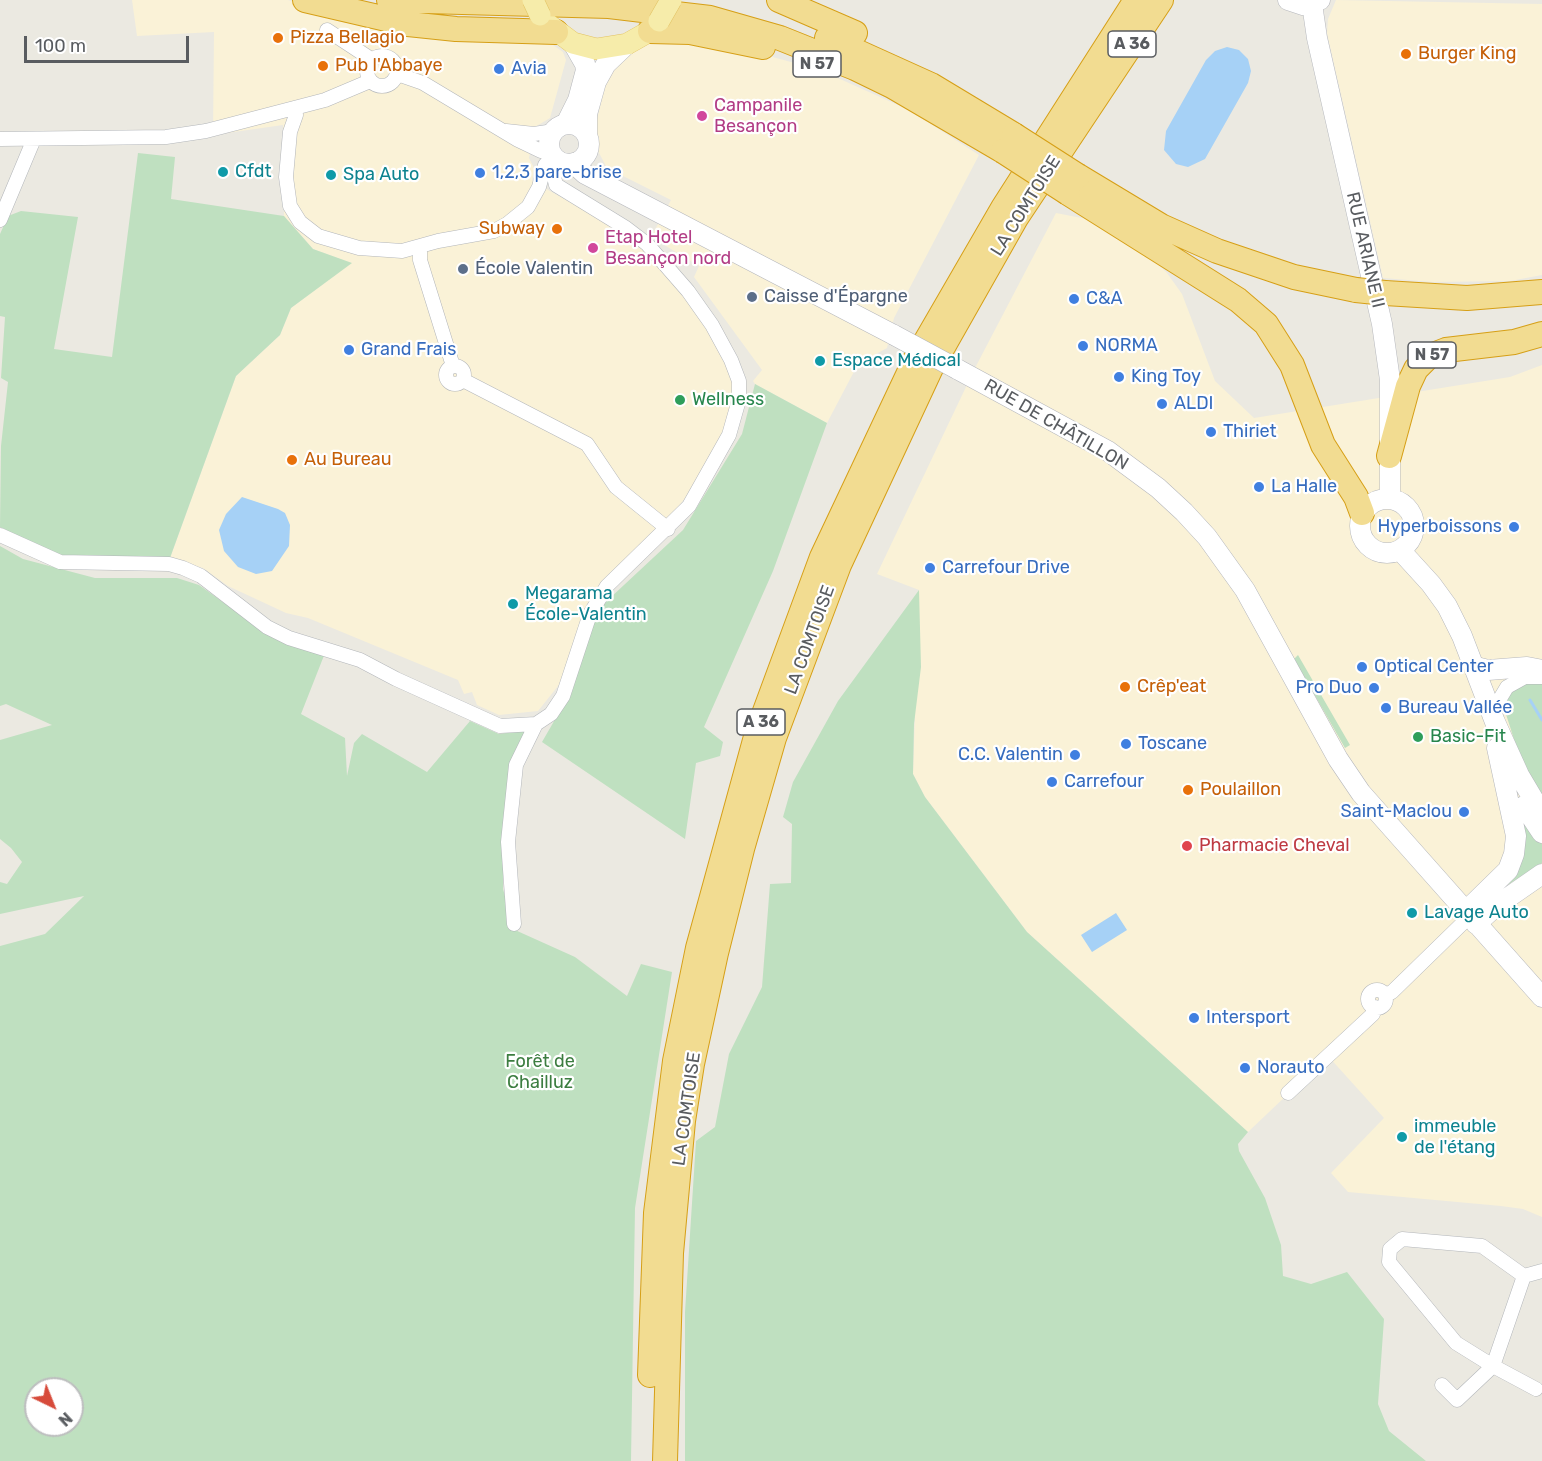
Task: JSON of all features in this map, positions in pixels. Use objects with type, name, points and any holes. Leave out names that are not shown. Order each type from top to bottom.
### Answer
[{"type":"highway","points":[[305,0],[408,24],[456,29],[550,23]]},
{"type":"highway","name":"N 57","points":[[389,0],[609,6],[710,18],[780,38],[836,59],[892,86],[974,133]]},
{"type":"highway","name":"N 57","points":[[695,0],[768,17],[810,31],[931,85]]},
{"type":"highway","name":"N 57","points":[[779,0],[860,35],[892,52],[931,85],[1008,143],[1073,185],[1125,227],[1220,268],[1259,282],[1329,300],[1358,297]]},
{"type":"highway","name":"LA COMTOISE","points":[[650,1461],[653,1254],[660,1172],[675,1060],[704,927],[757,732],[822,557],[911,369],[1003,208],[1136,0]]},
{"type":"highway","name":"LA COMTOISE","points":[[665,1461],[671,1253],[683,1121],[694,1053],[716,953],[742,849],[774,738],[838,565],[931,368],[1017,218],[1161,0]]},
{"type":"highway","name":"N 57","points":[[654,26],[690,32],[791,56],[852,76],[974,133],[1008,143]]},
{"type":"highway","name":"N 57","points":[[1073,185],[1216,251],[1358,297],[1480,312],[1542,307]]},
{"type":"highway","points":[[1125,227],[1238,300],[1273,332],[1296,373],[1323,445],[1356,496],[1362,513]]},
{"type":"highway","name":"N 57","points":[[1387,301],[1542,292]]},
{"type":"highway","name":"N 57","points":[[1389,456],[1408,386],[1424,361],[1446,350],[1514,342],[1542,334]]},
{"type":"main road","points":[[550,23],[597,49],[627,44],[654,26],[671,0]]},
{"type":"street","points":[[1288,0],[1303,5],[1316,2]]},
{"type":"street","name":"RUE ARIANE II","points":[[1316,2],[1317,38],[1382,324],[1390,380],[1390,498]]},
{"type":"street","points":[[514,924],[508,842],[516,765],[536,724],[551,714],[563,696],[590,614],[608,586],[689,506],[729,435],[739,400],[739,381],[712,325],[666,262],[626,228],[556,185],[554,177],[560,158],[550,141],[578,100],[586,70],[585,64],[550,23]]},
{"type":"street","points":[[327,30],[371,59]]},
{"type":"street","points":[[607,184],[594,165],[588,142],[587,114],[596,82],[606,64],[627,44]]},
{"type":"street","points":[[380,56],[389,57],[396,64],[397,74],[394,81],[386,86],[377,86],[370,81],[366,72],[371,59],[380,56]]},
{"type":"street","points":[[397,74],[423,83],[502,130],[541,151],[560,158],[583,159],[588,142],[579,126],[560,127],[534,134],[502,130]]},
{"type":"street","points":[[0,139],[166,137],[249,122],[339,96],[370,81]]},
{"type":"street","points":[[295,108],[297,115],[290,132],[286,177],[290,206],[300,222],[318,236],[359,248],[402,251],[420,248],[438,241],[487,233],[507,224],[533,201],[545,165],[560,158]]},
{"type":"street","points":[[0,220],[34,139]]},
{"type":"street","name":"RUE DE CHÂTILLON","points":[[560,158],[585,174],[957,369],[1108,452],[1144,476],[1184,512],[1207,537],[1245,590],[1338,759],[1361,793],[1542,997]]},
{"type":"street","points":[[420,248],[420,261],[453,366],[447,370],[448,380],[454,384],[463,380],[587,444],[616,487],[668,529]]},
{"type":"street","points":[[1390,498],[1407,506],[1413,517],[1414,525],[1411,539],[1400,550],[1379,552],[1366,544],[1360,531],[1362,513],[1377,500],[1390,498]]},
{"type":"street","points":[[0,535],[60,562],[169,564],[183,568],[201,576],[267,627],[289,638],[360,660],[396,679],[500,726],[536,724]]},
{"type":"street","points":[[1400,550],[1431,584],[1447,606],[1476,667],[1492,713],[1519,775],[1542,814]]},
{"type":"street","points":[[1476,667],[1488,670],[1527,667],[1542,670]]},
{"type":"street","points":[[1385,995],[1392,992],[1470,918],[1508,870],[1514,854],[1516,836],[1492,713],[1507,687],[1524,676],[1542,677]]},
{"type":"street","points":[[1497,748],[1520,799],[1542,833]]},
{"type":"street","points":[[1470,918],[1496,906],[1542,874]]},
{"type":"street","points":[[1356,986],[1369,994]]},
{"type":"street","points":[[1369,994],[1376,990],[1385,995]]},
{"type":"street","points":[[1369,994],[1368,1002],[1375,1007]]},
{"type":"street","points":[[1375,1007],[1384,1003],[1385,995]]},
{"type":"street","points":[[1288,1093],[1373,1014],[1375,1007]]},
{"type":"street","points":[[1524,1276],[1482,1246],[1402,1239],[1390,1249],[1389,1263],[1456,1343],[1536,1389]]},
{"type":"street","points":[[1524,1276],[1542,1271]]},
{"type":"street","points":[[1442,1385],[1457,1400],[1493,1366],[1524,1276]]},
{"type":"shaded area","points":[[132,0],[288,0],[340,18],[543,38],[563,52],[566,60],[550,118],[535,127],[529,158],[534,168],[532,181],[636,239],[681,287],[718,342],[732,372],[735,390],[724,435],[688,495],[652,537],[602,582],[566,676],[538,711],[499,715],[477,705],[472,692],[464,694],[458,680],[308,618],[286,613],[228,586],[203,568],[170,558],[236,376],[280,335],[291,308],[351,263],[313,249],[284,216],[283,125],[213,135],[214,32],[137,36]]},
{"type":"shaded area","points":[[1336,0],[1542,4],[1542,275],[1510,281],[1433,282],[1383,278],[1327,33],[1328,19]]},
{"type":"shaded area","points":[[656,37],[740,48],[820,70],[909,110],[979,155],[894,318],[887,348],[858,364],[827,423],[755,384],[753,381],[762,370],[694,277],[699,266],[651,237],[671,200],[607,168],[598,151],[596,124],[607,77],[631,51]]},
{"type":"shaded area","points":[[1056,213],[1097,221],[1148,254],[1167,273],[1182,294],[1215,381],[1254,418],[1510,377],[1542,365],[1542,1217],[1523,1209],[1501,1206],[1348,1192],[1331,1173],[1384,1118],[1328,1056],[1248,1132],[1027,932],[925,797],[913,774],[919,590],[877,574],[975,368]]},
{"type":"green space","points":[[138,153],[175,157],[171,199],[284,216],[313,249],[352,263],[291,308],[280,335],[236,376],[170,558],[60,559],[0,527],[1,446],[8,382],[1,378],[5,317],[0,316],[0,234],[8,216],[21,211],[78,217],[54,349],[112,357]]},
{"type":"green space","points":[[755,384],[827,423],[773,571],[704,727],[723,742],[720,756],[696,763],[685,839],[542,742],[568,697],[595,612],[683,530],[742,434]]},
{"type":"green space","name":"Forêt de Chailluz","points":[[0,546],[23,559],[95,578],[177,578],[199,585],[261,629],[325,653],[301,714],[345,738],[347,776],[354,743],[362,734],[427,772],[470,721],[499,734],[529,730],[504,826],[503,889],[515,930],[575,957],[627,996],[641,964],[672,972],[635,1208],[631,1461],[0,1461],[0,946],[45,934],[84,896],[0,914],[0,882],[7,884],[22,862],[0,839],[0,740],[52,725],[6,704],[0,706]]},
{"type":"green space","points":[[919,590],[921,667],[914,724],[913,774],[925,797],[1027,932],[1248,1132],[1238,1144],[1239,1151],[1265,1198],[1281,1245],[1283,1276],[1311,1284],[1347,1272],[1384,1319],[1378,1404],[1389,1431],[1426,1461],[685,1461],[685,1312],[696,1141],[715,1127],[729,1054],[762,987],[770,884],[791,883],[792,824],[783,817],[793,782],[838,701]]},
{"type":"green space","points":[[1298,655],[1350,745],[1345,748],[1294,659]]},
{"type":"green space","points":[[1528,683],[1542,683],[1542,803],[1520,758],[1504,708],[1507,697],[1516,688]]},
{"type":"green space","points":[[1518,816],[1527,822],[1542,844],[1542,863],[1500,890]]},
{"type":"water","points":[[1227,47],[1239,50],[1248,59],[1251,71],[1248,83],[1205,159],[1188,167],[1176,164],[1164,150],[1166,131],[1206,60],[1215,51]]},
{"type":"water","points":[[242,497],[285,513],[290,525],[289,546],[272,571],[256,574],[238,567],[224,551],[219,530],[226,514]]},
{"type":"water","points":[[1116,913],[1127,930],[1092,952],[1081,935]]},
{"type":"waterway","points":[[1530,700],[1542,720]]},
{"type":"place","name":"Pizza Bellagio","points":[[278,38]]},
{"type":"place","name":"Burger King","points":[[1406,54]]},
{"type":"place","name":"Pub l'Abbaye","points":[[323,66]]},
{"type":"place","name":"Avia","points":[[499,69]]},
{"type":"place","name":"Campanile Besançon","points":[[702,116]]},
{"type":"place","name":"Cfdt","points":[[223,172]]},
{"type":"place","name":"1,2,3 pare-brise","points":[[480,173]]},
{"type":"place","name":"Spa Auto","points":[[331,175]]},
{"type":"place","name":"Subway","points":[[557,229]]},
{"type":"place","name":"Etap Hotel Besançon nord","points":[[593,248]]},
{"type":"place","name":"École Valentin","points":[[463,269]]},
{"type":"place","name":"Caisse d'Épargne","points":[[752,297]]},
{"type":"place","name":"C&A","points":[[1074,299]]},
{"type":"place","name":"NORMA","points":[[1083,346]]},
{"type":"place","name":"Grand Frais","points":[[349,350]]},
{"type":"place","name":"Espace Médical","points":[[820,361]]},
{"type":"place","name":"King Toy","points":[[1119,377]]},
{"type":"place","name":"Wellness","points":[[680,400]]},
{"type":"place","name":"ALDI","points":[[1162,404]]},
{"type":"place","name":"Thiriet","points":[[1211,432]]},
{"type":"place","name":"Au Bureau","points":[[292,460]]},
{"type":"place","name":"La Halle","points":[[1259,487]]},
{"type":"place","name":"Hyperboissons","points":[[1514,527]]},
{"type":"place","name":"Carrefour Drive","points":[[930,568]]},
{"type":"place","name":"Megarama École-Valentin","points":[[513,604]]},
{"type":"place","name":"Optical Center","points":[[1362,667]]},
{"type":"place","name":"Crêp'eat","points":[[1125,687]]},
{"type":"place","name":"Pro Duo","points":[[1374,688]]},
{"type":"place","name":"Bureau Vallée","points":[[1386,708]]},
{"type":"place","name":"Basic-Fit","points":[[1418,737]]},
{"type":"place","name":"Toscane","points":[[1126,744]]},
{"type":"place","name":"C.C. Valentin","points":[[1075,755]]},
{"type":"place","name":"Carrefour","points":[[1052,782]]},
{"type":"place","name":"Poulaillon","points":[[1188,790]]},
{"type":"place","name":"Saint-Maclou","points":[[1464,812]]},
{"type":"place","name":"Pharmacie Cheval","points":[[1187,846]]},
{"type":"place","name":"Lavage Auto","points":[[1412,913]]},
{"type":"place","name":"Intersport","points":[[1194,1018]]},
{"type":"place","name":"Norauto","points":[[1245,1068]]},
{"type":"place","name":"immeuble de l'étang","points":[[1402,1137]]}]
